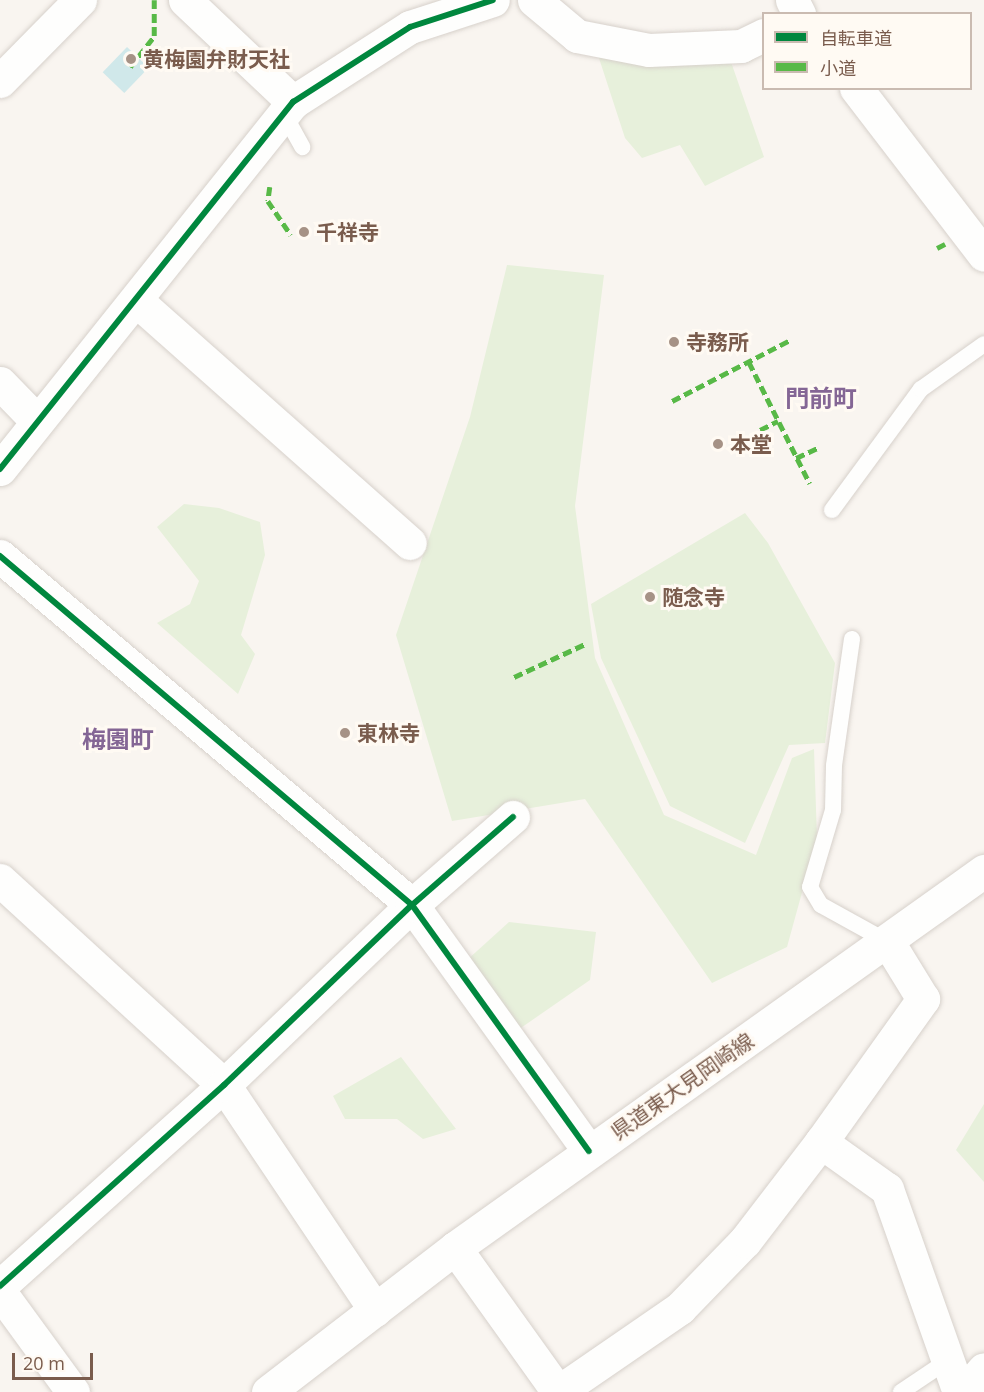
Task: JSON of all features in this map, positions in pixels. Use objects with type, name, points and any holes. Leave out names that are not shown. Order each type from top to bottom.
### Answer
[{"type":"street","points":[[0,81],[80,0]]},
{"type":"street","points":[[184,0],[289,108]]},
{"type":"street","points":[[0,469],[36,420],[136,300],[289,108],[410,27],[492,0]]},
{"type":"street","points":[[534,0],[577,36],[649,50],[741,46],[762,36]]},
{"type":"street","points":[[858,90],[978,235]]},
{"type":"street","points":[[136,300],[410,543]]},
{"type":"street","points":[[0,382],[36,420]]},
{"type":"street","points":[[0,556],[412,905],[589,1151]]},
{"type":"street","points":[[0,1286],[224,1085],[412,905],[513,817]]},
{"type":"street","name":"県道東大見岡崎線","points":[[268,1392],[455,1248],[589,1151],[888,942],[984,871]]},
{"type":"street","points":[[0,880],[224,1085],[375,1310]]},
{"type":"street","points":[[455,1248],[558,1392],[680,1308],[745,1241],[821,1142],[923,999],[888,942]]},
{"type":"street","points":[[821,1142],[887,1189],[959,1392]]},
{"type":"street","points":[[0,1292],[73,1392]]},
{"type":"street","points":[[964,1392],[984,1369]]},
{"type":"lane","points":[[289,108],[302,147]]},
{"type":"lane","points":[[832,510],[921,389],[984,344]]},
{"type":"lane","points":[[852,639],[834,766],[833,810],[810,887],[821,905],[888,942]]},
{"type":"lane","points":[[901,1392],[947,1361]]},
{"type":"green space","points":[[597,52],[730,59],[764,157],[705,186],[680,145],[642,158],[625,138]]},
{"type":"green space","points":[[507,265],[604,275],[575,506],[595,658],[664,815],[756,855],[792,758],[814,749],[817,838],[787,947],[712,983],[585,799],[452,821],[396,635],[470,417]]},
{"type":"green space","points":[[184,504],[219,508],[260,522],[265,555],[241,635],[255,654],[238,694],[157,623],[190,604],[199,581],[157,527]]},
{"type":"green space","points":[[745,513],[768,543],[835,663],[825,743],[789,745],[745,843],[670,806],[601,658],[591,604]]},
{"type":"green space","points":[[509,922],[596,932],[590,980],[515,1032],[466,961]]},
{"type":"green space","points":[[401,1057],[456,1129],[423,1139],[397,1119],[345,1119],[333,1096]]},
{"type":"green space","points":[[984,1104],[984,1182],[956,1150]]},
{"type":"water","points":[[127,47],[149,68],[124,93],[103,72]]},
{"type":"marked path","points":[[130,67],[154,36],[154,0]]},
{"type":"marked path","points":[[270,187],[268,201],[291,235]]},
{"type":"marked path","points":[[937,248],[945,244]]},
{"type":"marked path","points":[[672,401],[788,341]]},
{"type":"marked path","points":[[749,362],[810,484]]},
{"type":"marked path","points":[[760,430],[778,421]]},
{"type":"marked path","points":[[796,458],[820,447]]},
{"type":"marked path","points":[[514,677],[585,644]]},
{"type":"cycle path","points":[[0,469],[293,102],[410,27],[493,0]]},
{"type":"cycle path","points":[[0,556],[412,905],[589,1151]]},
{"type":"cycle path","points":[[0,1286],[224,1085],[412,905],[513,817]]},
{"type":"place","name":"黄梅園弁財天社","points":[[131,59]]},
{"type":"place","name":"千祥寺","points":[[304,232]]},
{"type":"place","name":"寺務所","points":[[674,342]]},
{"type":"place","name":"本堂","points":[[718,444]]},
{"type":"place","name":"随念寺","points":[[650,597]]},
{"type":"place","name":"東林寺","points":[[345,733]]},
{"type":"district","name":"門前町","points":[[821,398]]},
{"type":"district","name":"梅園町","points":[[118,739]]}]
